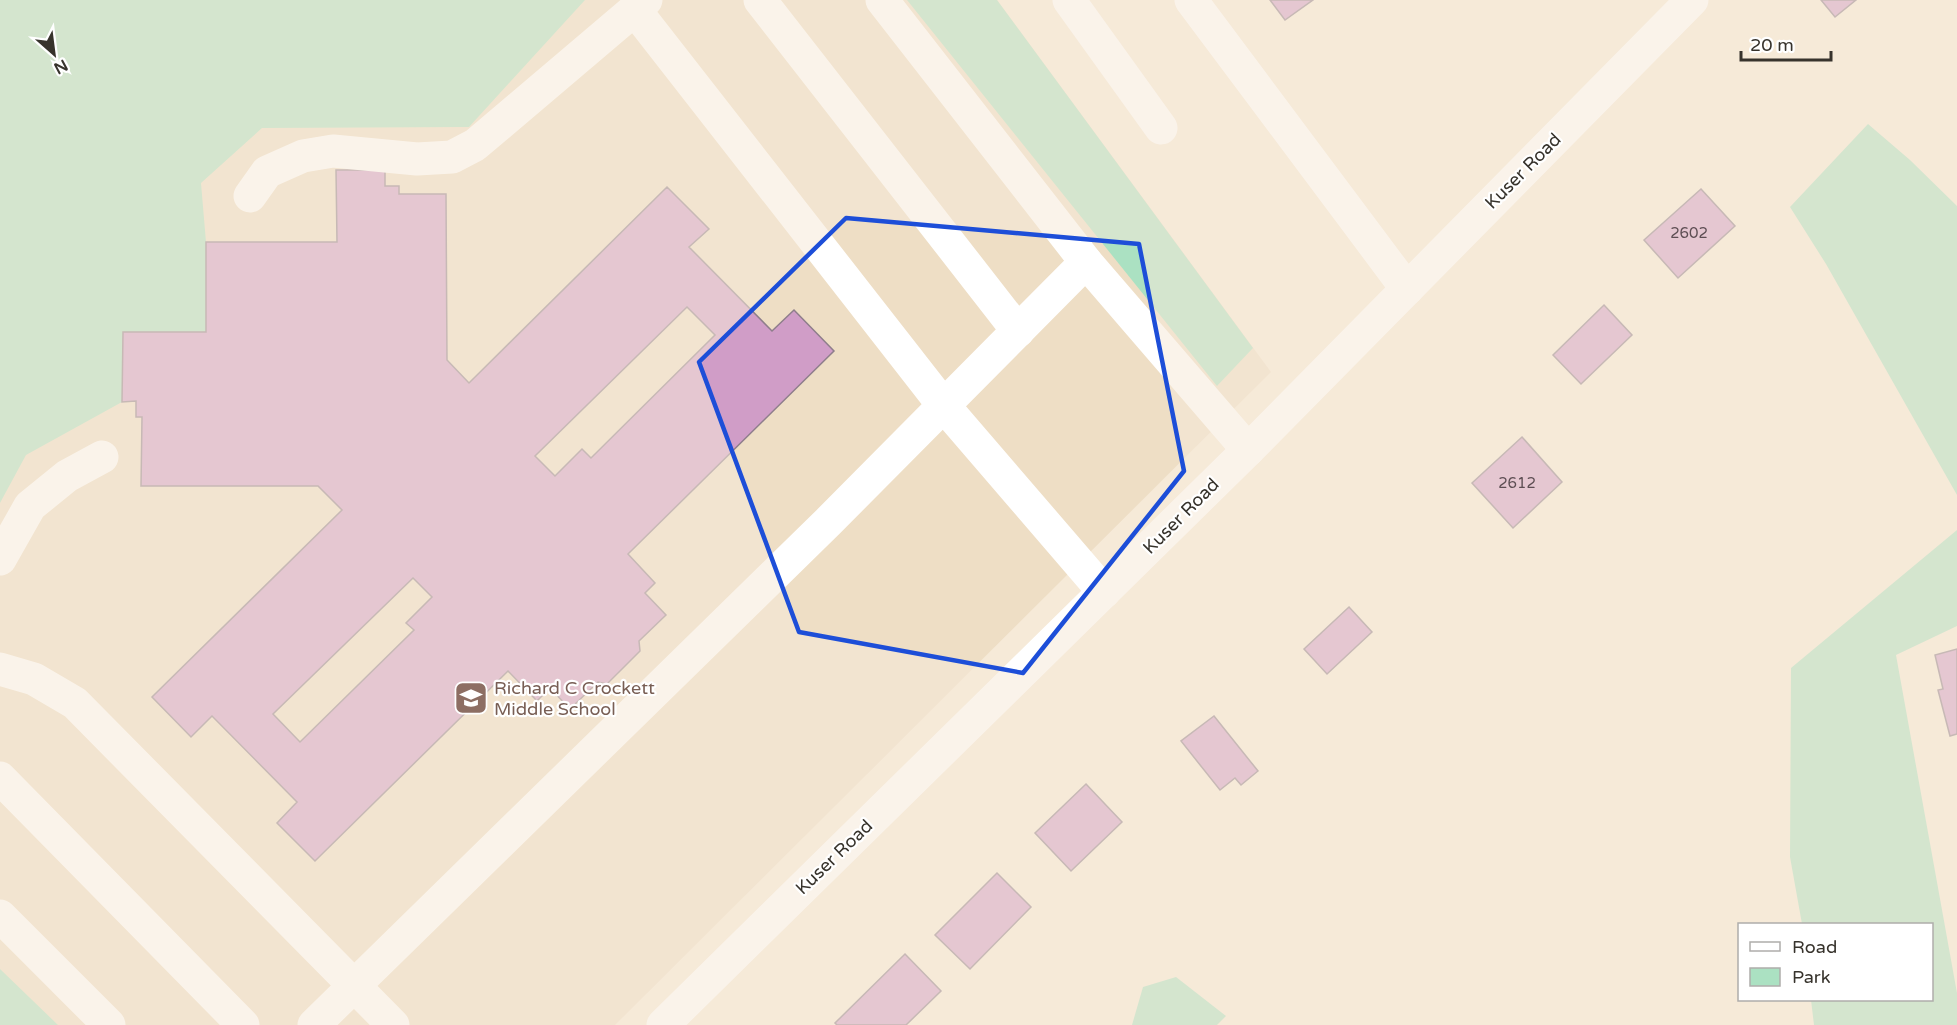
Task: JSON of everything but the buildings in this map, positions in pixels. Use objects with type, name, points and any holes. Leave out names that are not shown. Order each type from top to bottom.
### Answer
[{"type":"street","points":[[760,0],[1018,331]]},
{"type":"street","points":[[882,0],[1086,262],[1248,450]]},
{"type":"street","points":[[1069,0],[1161,128]]},
{"type":"street","points":[[1191,0],[1407,289]]},
{"type":"street","name":"Kuser Road","points":[[663,1025],[1248,450],[1692,0]]},
{"type":"street","points":[[250,196],[267,172],[303,156],[333,151],[417,159],[452,157],[475,145],[640,5],[944,406],[1104,592]]},
{"type":"street","points":[[314,1025],[944,406],[1086,262]]},
{"type":"street","points":[[0,559],[30,506],[67,476],[102,457]]},
{"type":"street","points":[[0,669],[34,679],[75,703],[393,1025]]},
{"type":"street","points":[[0,778],[243,1025]]},
{"type":"street","points":[[0,916],[109,1025]]},
{"type":"highlighted area","points":[[846,218],[1139,244],[1184,471],[1023,673],[799,632],[699,362]]},
{"type":"shaded area","name":"Richard C Crockett Middle School","points":[[0,0],[997,0],[1271,372],[615,1025],[0,1025]]},
{"type":"green space","points":[[0,0],[585,0],[469,127],[262,128],[201,183],[206,242],[206,332],[123,332],[122,402],[26,455],[0,503]]},
{"type":"green space","points":[[907,0],[997,0],[1253,348],[1217,386]]},
{"type":"green space","points":[[1868,124],[1910,160],[1957,206],[1957,495],[1826,264],[1790,207]]},
{"type":"green space","points":[[1957,530],[1957,626],[1896,655],[1957,993],[1957,1025],[1814,1025],[1811,1001],[1933,1001],[1933,923],[1802,923],[1790,857],[1791,668]]},
{"type":"green space","points":[[0,969],[58,1025],[0,1025]]},
{"type":"green space","points":[[1176,977],[1226,1016],[1217,1025],[1132,1025],[1143,987]]},
{"type":"place","name":"Richard C Crockett Middle School","points":[[471,698]]}]
